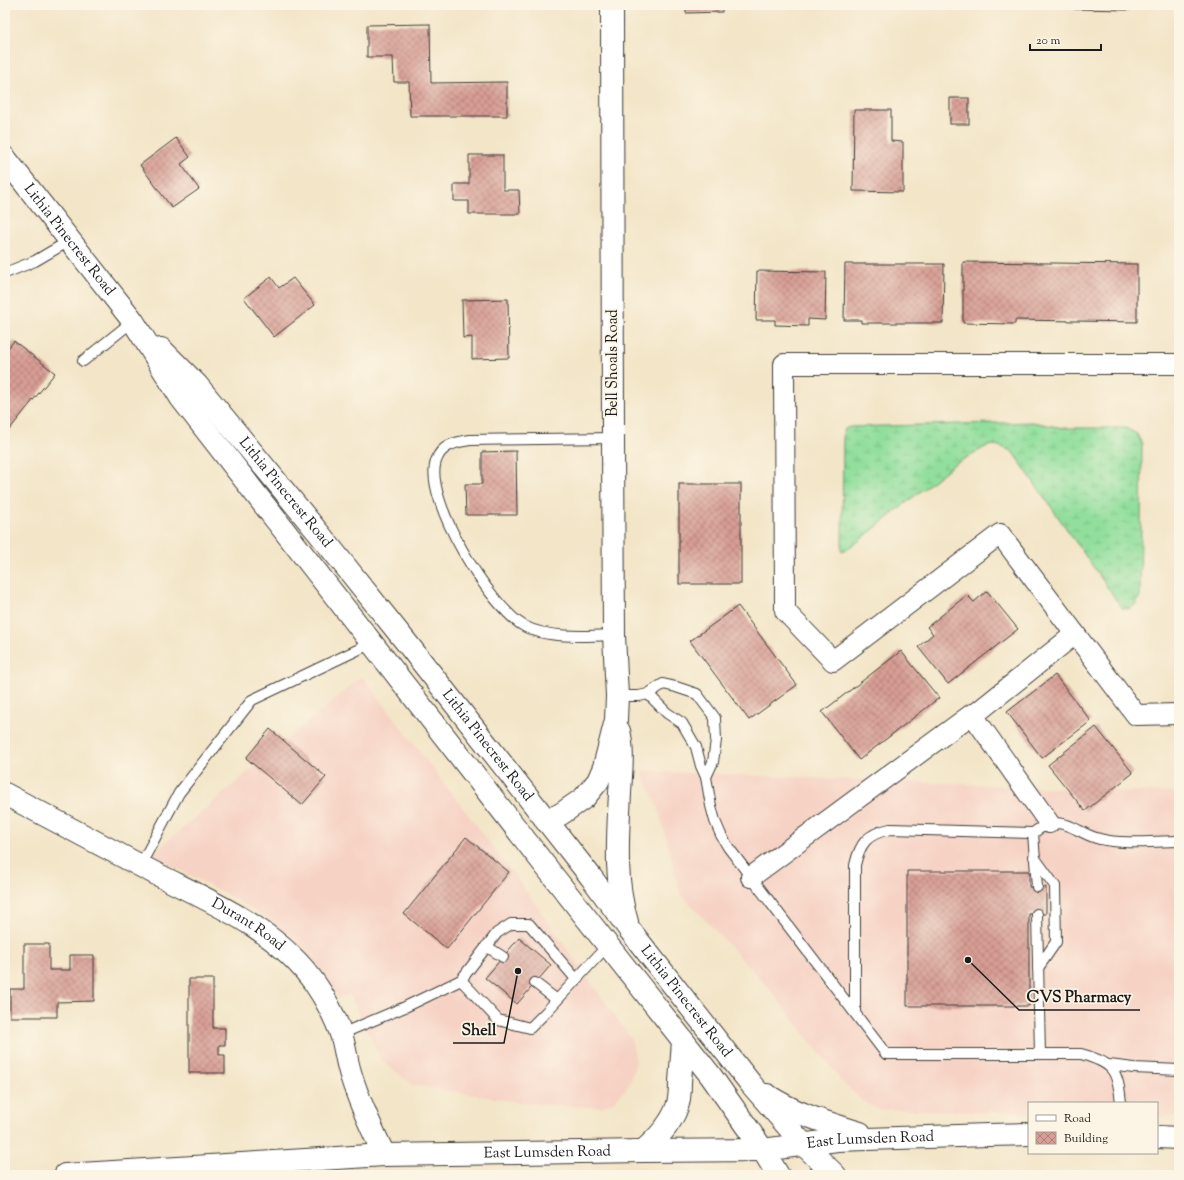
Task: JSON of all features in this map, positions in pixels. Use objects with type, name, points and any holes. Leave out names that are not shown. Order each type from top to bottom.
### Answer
[{"type":"main road","name":"Bell Shoals Road","points":[[612,5],[614,635],[617,696],[616,720]]},
{"type":"main road","name":"Lithia Pinecrest Road","points":[[5,158],[133,321],[202,391],[390,622],[591,877],[629,929],[750,1084],[803,1144],[835,1175]]},
{"type":"main road","name":"Lithia Pinecrest Road","points":[[133,321],[181,398],[544,865],[711,1076],[763,1150],[778,1175]]},
{"type":"main road","points":[[546,821],[561,814],[584,798],[598,781],[604,767],[616,720]]},
{"type":"main road","points":[[616,720],[621,740],[622,763],[617,849],[623,910],[629,929]]},
{"type":"main road","name":"Durant Road","points":[[5,794],[234,914],[267,935],[286,950],[317,986],[341,1034],[350,1072],[362,1106],[384,1155]]},
{"type":"main road","points":[[642,1151],[653,1142],[668,1124],[677,1107],[683,1041]]},
{"type":"main road","points":[[750,1084],[775,1100],[801,1113],[829,1124],[879,1138]]},
{"type":"main road","name":"East Lumsden Road","points":[[65,1175],[384,1155],[763,1150],[837,1140],[1028,1134]]},
{"type":"main road","points":[[1158,1137],[1179,1138]]},
{"type":"street","points":[[1179,364],[784,364],[785,611],[833,661],[1000,534],[1136,714],[1179,714]]},
{"type":"street","points":[[751,877],[972,714],[974,715],[1075,634]]},
{"type":"street","points":[[974,715],[1041,828]]},
{"type":"lane","points":[[5,273],[35,262],[69,241]]},
{"type":"lane","points":[[83,361],[133,321]]},
{"type":"lane","points":[[613,438],[470,440],[453,443],[443,450],[436,459],[434,468],[440,504],[449,526],[479,578],[511,617],[525,627],[544,634],[587,636],[614,635]]},
{"type":"lane","points":[[140,866],[179,793],[252,700],[372,643]]},
{"type":"lane","points":[[617,696],[639,696],[648,694],[663,684],[697,694],[715,718],[716,740],[712,762],[706,777]]},
{"type":"lane","points":[[648,694],[667,713],[682,723],[696,747],[701,766],[706,777],[715,821],[728,847],[886,1054],[1081,1054],[1098,1059],[1109,1065],[1134,1068],[1179,1070]]},
{"type":"lane","points":[[855,1012],[855,865],[862,844],[870,836],[880,831],[890,830],[1041,828],[1056,822],[1066,824],[1092,837],[1102,840],[1123,842],[1179,841]]},
{"type":"lane","points":[[1037,887],[1034,857],[1041,828]]},
{"type":"lane","points":[[1034,857],[1055,886],[1056,942],[1038,968]]},
{"type":"lane","points":[[1037,914],[1040,1054]]},
{"type":"lane","points":[[341,1034],[405,1007],[461,980],[497,933],[511,924],[529,924],[576,979]]},
{"type":"lane","points":[[461,980],[498,1020],[530,1028],[608,945]]},
{"type":"lane","points":[[486,946],[503,957]]},
{"type":"lane","points":[[535,983],[557,1000]]},
{"type":"lane","points":[[1109,1065],[1119,1085],[1121,1102]]},
{"type":"shaded area","points":[[362,676],[524,888],[631,1039],[636,1062],[630,1082],[625,1090],[613,1102],[602,1107],[562,1106],[518,1102],[413,1085],[382,1061],[349,994],[338,998],[326,977],[293,939],[273,923],[239,901],[151,855]]},
{"type":"shaded area","points":[[641,771],[1179,793],[1179,1117],[1158,1116],[1158,1102],[1028,1102],[1028,1113],[878,1109],[862,1101],[844,1084],[768,987],[680,893],[658,807]]},
{"type":"green space","points":[[1032,422],[1063,428],[1126,428],[1137,434],[1142,444],[1140,596],[1132,608],[1122,608],[1012,451],[996,445],[987,446],[953,465],[850,548],[842,551],[843,434],[845,429],[850,427]]},
{"type":"building","points":[[686,5],[722,5],[722,12],[686,13]]},
{"type":"building","points":[[1074,5],[1130,5],[1130,10],[1074,9]]},
{"type":"building","points":[[430,24],[431,83],[507,82],[507,116],[410,116],[409,82],[394,82],[393,57],[367,57],[367,25]]},
{"type":"building","points":[[950,98],[969,98],[969,124],[950,124]]},
{"type":"building","points":[[854,110],[891,110],[891,141],[903,142],[903,192],[853,191]]},
{"type":"building","points":[[176,138],[190,157],[181,164],[199,189],[172,208],[140,165]]},
{"type":"building","points":[[469,155],[503,155],[503,190],[519,190],[520,214],[469,214],[469,201],[454,201],[454,184],[469,184]]},
{"type":"building","points":[[963,262],[1137,264],[1137,322],[1015,320],[1015,324],[963,323]]},
{"type":"building","points":[[845,264],[944,264],[943,323],[861,323],[861,320],[844,320]]},
{"type":"building","points":[[757,271],[826,272],[825,320],[808,319],[808,326],[775,325],[775,320],[756,320]]},
{"type":"building","points":[[271,277],[279,288],[293,278],[315,305],[274,337],[244,298]]},
{"type":"building","points":[[508,299],[509,358],[472,359],[472,337],[463,338],[462,300]]},
{"type":"building","points":[[14,341],[55,373],[5,435],[5,352]]},
{"type":"building","points":[[516,451],[517,515],[466,515],[465,484],[482,484],[482,452]]},
{"type":"building","points":[[679,484],[741,484],[741,584],[679,584]]},
{"type":"building","points":[[987,591],[1018,629],[948,684],[918,647],[933,634],[927,627],[967,595],[974,602]]},
{"type":"building","points":[[738,606],[797,685],[749,720],[690,641]]},
{"type":"building","points":[[901,651],[939,698],[859,760],[822,712]]},
{"type":"building","points":[[1055,675],[1091,721],[1042,758],[1007,712]]},
{"type":"building","points":[[1096,727],[1133,773],[1085,811],[1048,765]]},
{"type":"building","points":[[270,729],[326,777],[302,805],[246,758]]},
{"type":"building","points":[[466,837],[509,872],[447,949],[404,914]]},
{"type":"building","points":[[907,871],[1029,871],[1029,887],[1046,887],[1046,914],[1029,914],[1029,1006],[907,1006]]},
{"type":"building","points":[[519,938],[551,965],[517,1004],[485,978]]},
{"type":"building","points":[[24,944],[49,944],[49,970],[70,970],[70,955],[94,955],[94,1001],[57,1002],[57,1017],[10,1017],[10,989],[24,989]]},
{"type":"building","points":[[189,979],[213,979],[213,1028],[225,1028],[225,1045],[219,1045],[219,1055],[225,1055],[225,1073],[189,1073]]},
{"type":"place","name":"CVS Pharmacy","points":[[968,960]]},
{"type":"place","name":"Shell","points":[[518,971]]}]
